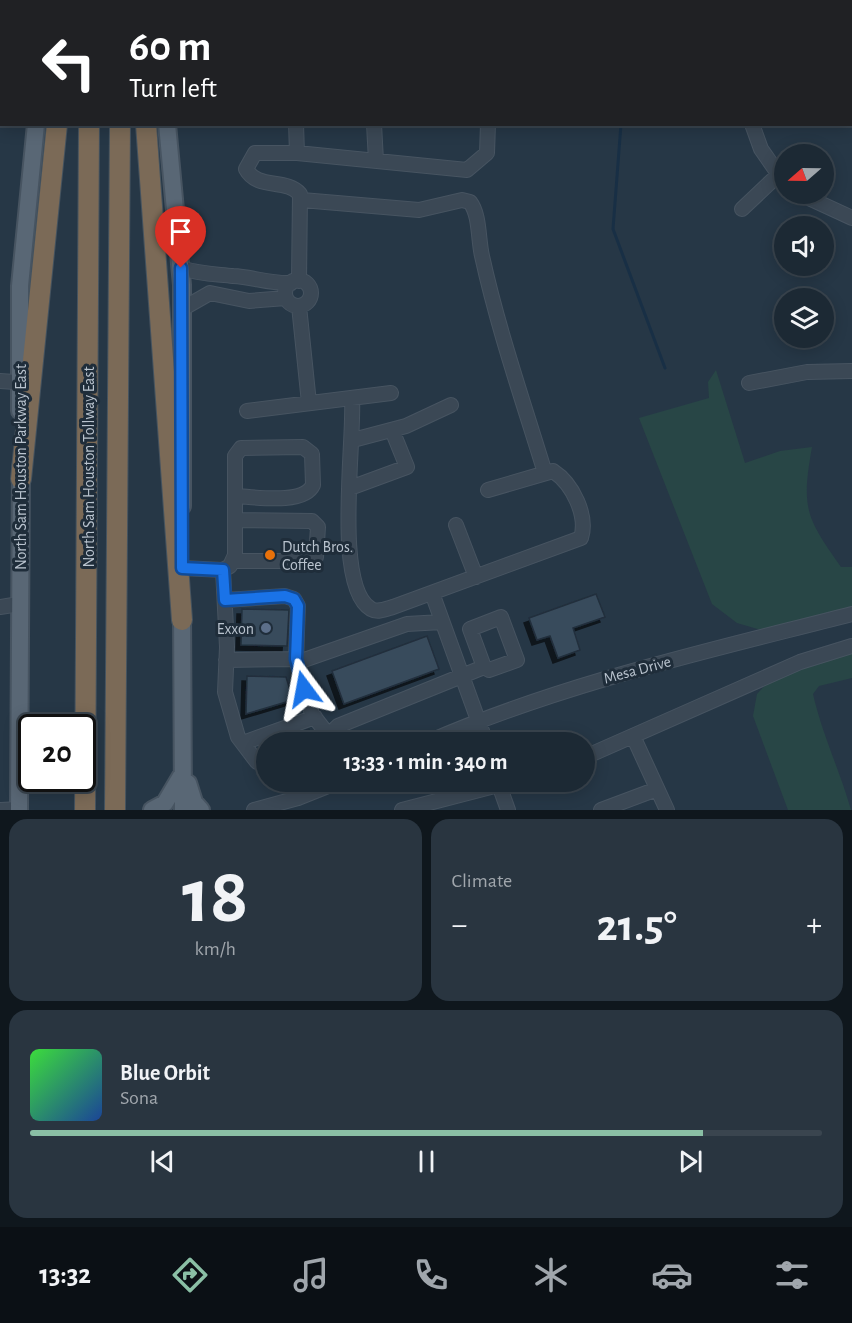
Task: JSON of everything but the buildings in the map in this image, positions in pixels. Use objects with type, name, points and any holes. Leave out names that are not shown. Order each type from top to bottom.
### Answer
[{"type":"highway","points":[[21,478],[26,383],[57,126]]},
{"type":"highway","name":"North Sam Houston Tollway East","points":[[85,801],[89,126]]},
{"type":"highway","name":"North Sam Houston Tollway East","points":[[115,810],[120,126]]},
{"type":"highway","points":[[146,126],[182,620]]},
{"type":"main road","name":"North Sam Houston Parkway East","points":[[26,383],[20,286],[36,126]]},
{"type":"main road","points":[[167,126],[181,268],[182,309],[183,810]]},
{"type":"main road","name":"North Sam Houston Parkway East","points":[[21,478],[19,604],[21,808]]},
{"type":"main road","points":[[152,810],[170,798],[180,779],[183,762]]},
{"type":"main road","points":[[183,762],[191,795],[201,810]]},
{"type":"street","points":[[296,126],[297,153]]},
{"type":"street","points":[[374,126],[376,161]]},
{"type":"street","points":[[181,268],[204,275],[234,276],[268,283],[295,282],[306,283],[310,293],[306,303],[299,306],[291,304],[286,298],[285,291],[295,282],[302,200],[295,188],[257,181],[246,169],[252,156],[261,152],[297,153],[466,170],[487,153],[488,126]]},
{"type":"street","points":[[753,126],[761,148],[774,167]]},
{"type":"street","points":[[742,209],[774,184]]},
{"type":"street","points":[[302,200],[419,210],[462,200],[470,202],[475,208],[480,248],[496,316],[545,473]]},
{"type":"street","points":[[822,204],[852,218]]},
{"type":"street","points":[[182,309],[210,293],[249,301],[286,298]]},
{"type":"street","points":[[299,306],[309,404]]},
{"type":"street","points":[[749,383],[807,372],[852,371]]},
{"type":"street","points":[[0,381],[26,383]]},
{"type":"street","points":[[247,411],[391,393]]},
{"type":"street","points":[[352,398],[351,573],[358,592],[370,608],[379,611],[581,538],[585,526],[575,497],[559,475],[553,471],[488,490]]},
{"type":"street","points":[[353,440],[392,430],[451,405]]},
{"type":"street","points":[[350,488],[407,467],[392,430]]},
{"type":"street","points":[[236,496],[293,498],[304,495],[313,485],[312,454],[303,447],[242,448],[235,456],[236,520],[225,600],[225,692],[228,709],[243,743],[256,761]]},
{"type":"street","points":[[182,568],[310,561],[316,557],[318,527],[312,521],[236,520]]},
{"type":"street","points":[[456,525],[476,577]]},
{"type":"street","points":[[432,593],[483,732]]},
{"type":"street","points":[[225,600],[285,596],[294,599],[298,606],[296,659],[304,689],[323,732]]},
{"type":"street","points":[[0,607],[19,604]]},
{"type":"street","name":"Mesa Drive","points":[[451,732],[534,699],[623,672],[852,614]]},
{"type":"street","points":[[226,660],[304,660],[407,624],[442,622]]},
{"type":"street","points":[[595,752],[800,662],[852,646]]},
{"type":"street","points":[[334,732],[338,726],[484,667]]},
{"type":"street","points":[[243,743],[315,717]]},
{"type":"street","points":[[633,736],[667,810]]},
{"type":"street","points":[[601,810],[657,789]]},
{"type":"street","points":[[295,792],[298,798]]},
{"type":"street","points":[[254,810],[313,792]]},
{"type":"street","points":[[402,810],[469,792]]},
{"type":"street","points":[[504,792],[507,810]]},
{"type":"street","points":[[2,810],[21,808]]},
{"type":"green space","points":[[716,370],[745,463],[780,451],[812,447],[807,485],[809,512],[820,536],[841,567],[852,567],[852,607],[761,630],[737,623],[712,604],[639,418],[709,398],[708,382]]},
{"type":"green space","points":[[852,649],[852,678],[819,686],[813,694],[851,810],[788,810],[753,716],[757,694],[771,679]]},
{"type":"waterway","points":[[621,126],[613,229],[665,368]]},
{"type":"place","name":"Dutch Bros. Coffee","points":[[270,555]]},
{"type":"place","name":"Exxon","points":[[266,628]]},
{"type":"route","points":[[181,268],[182,568],[223,570],[225,600],[285,596],[294,599],[298,606],[296,659],[304,689]]}]
